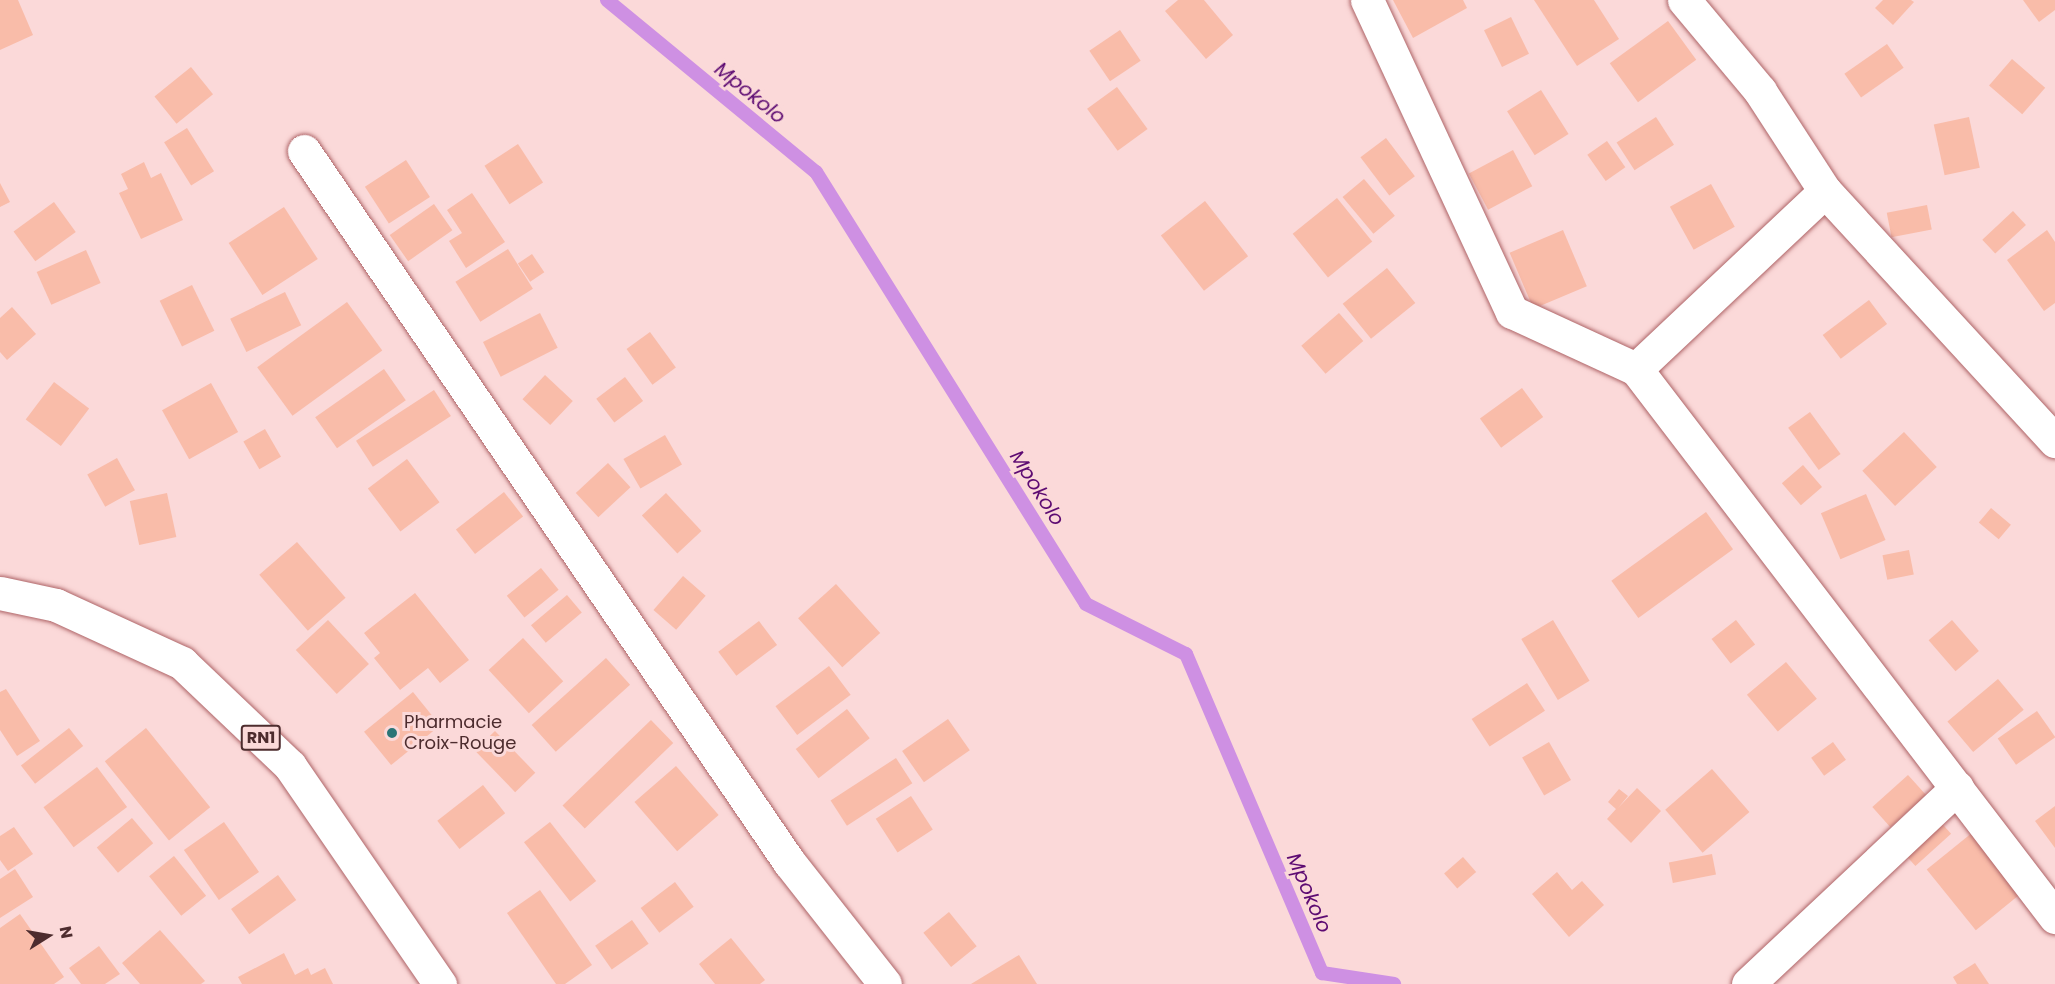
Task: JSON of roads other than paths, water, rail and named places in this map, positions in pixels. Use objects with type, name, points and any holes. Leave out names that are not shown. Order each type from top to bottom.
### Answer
[{"type":"main road","points":[[1367,0],[1512,312],[1636,369],[2055,917]]},
{"type":"main road","points":[[1684,0],[1760,91],[1825,191],[2055,441]]},
{"type":"main road","points":[[304,151],[789,862],[885,984]]},
{"type":"main road","points":[[1636,369],[1825,191]]},
{"type":"main road","name":"RN1","points":[[0,593],[56,605],[182,663],[290,766],[440,984]]},
{"type":"main road","points":[[1748,984],[1957,788]]},
{"type":"waterway","name":"Mpokolo","points":[[607,0],[816,172],[1086,604],[1186,654],[1322,973],[1394,984]]},
{"type":"place","name":"Pharmacie Croix-Rouge","points":[[392,733]]}]
